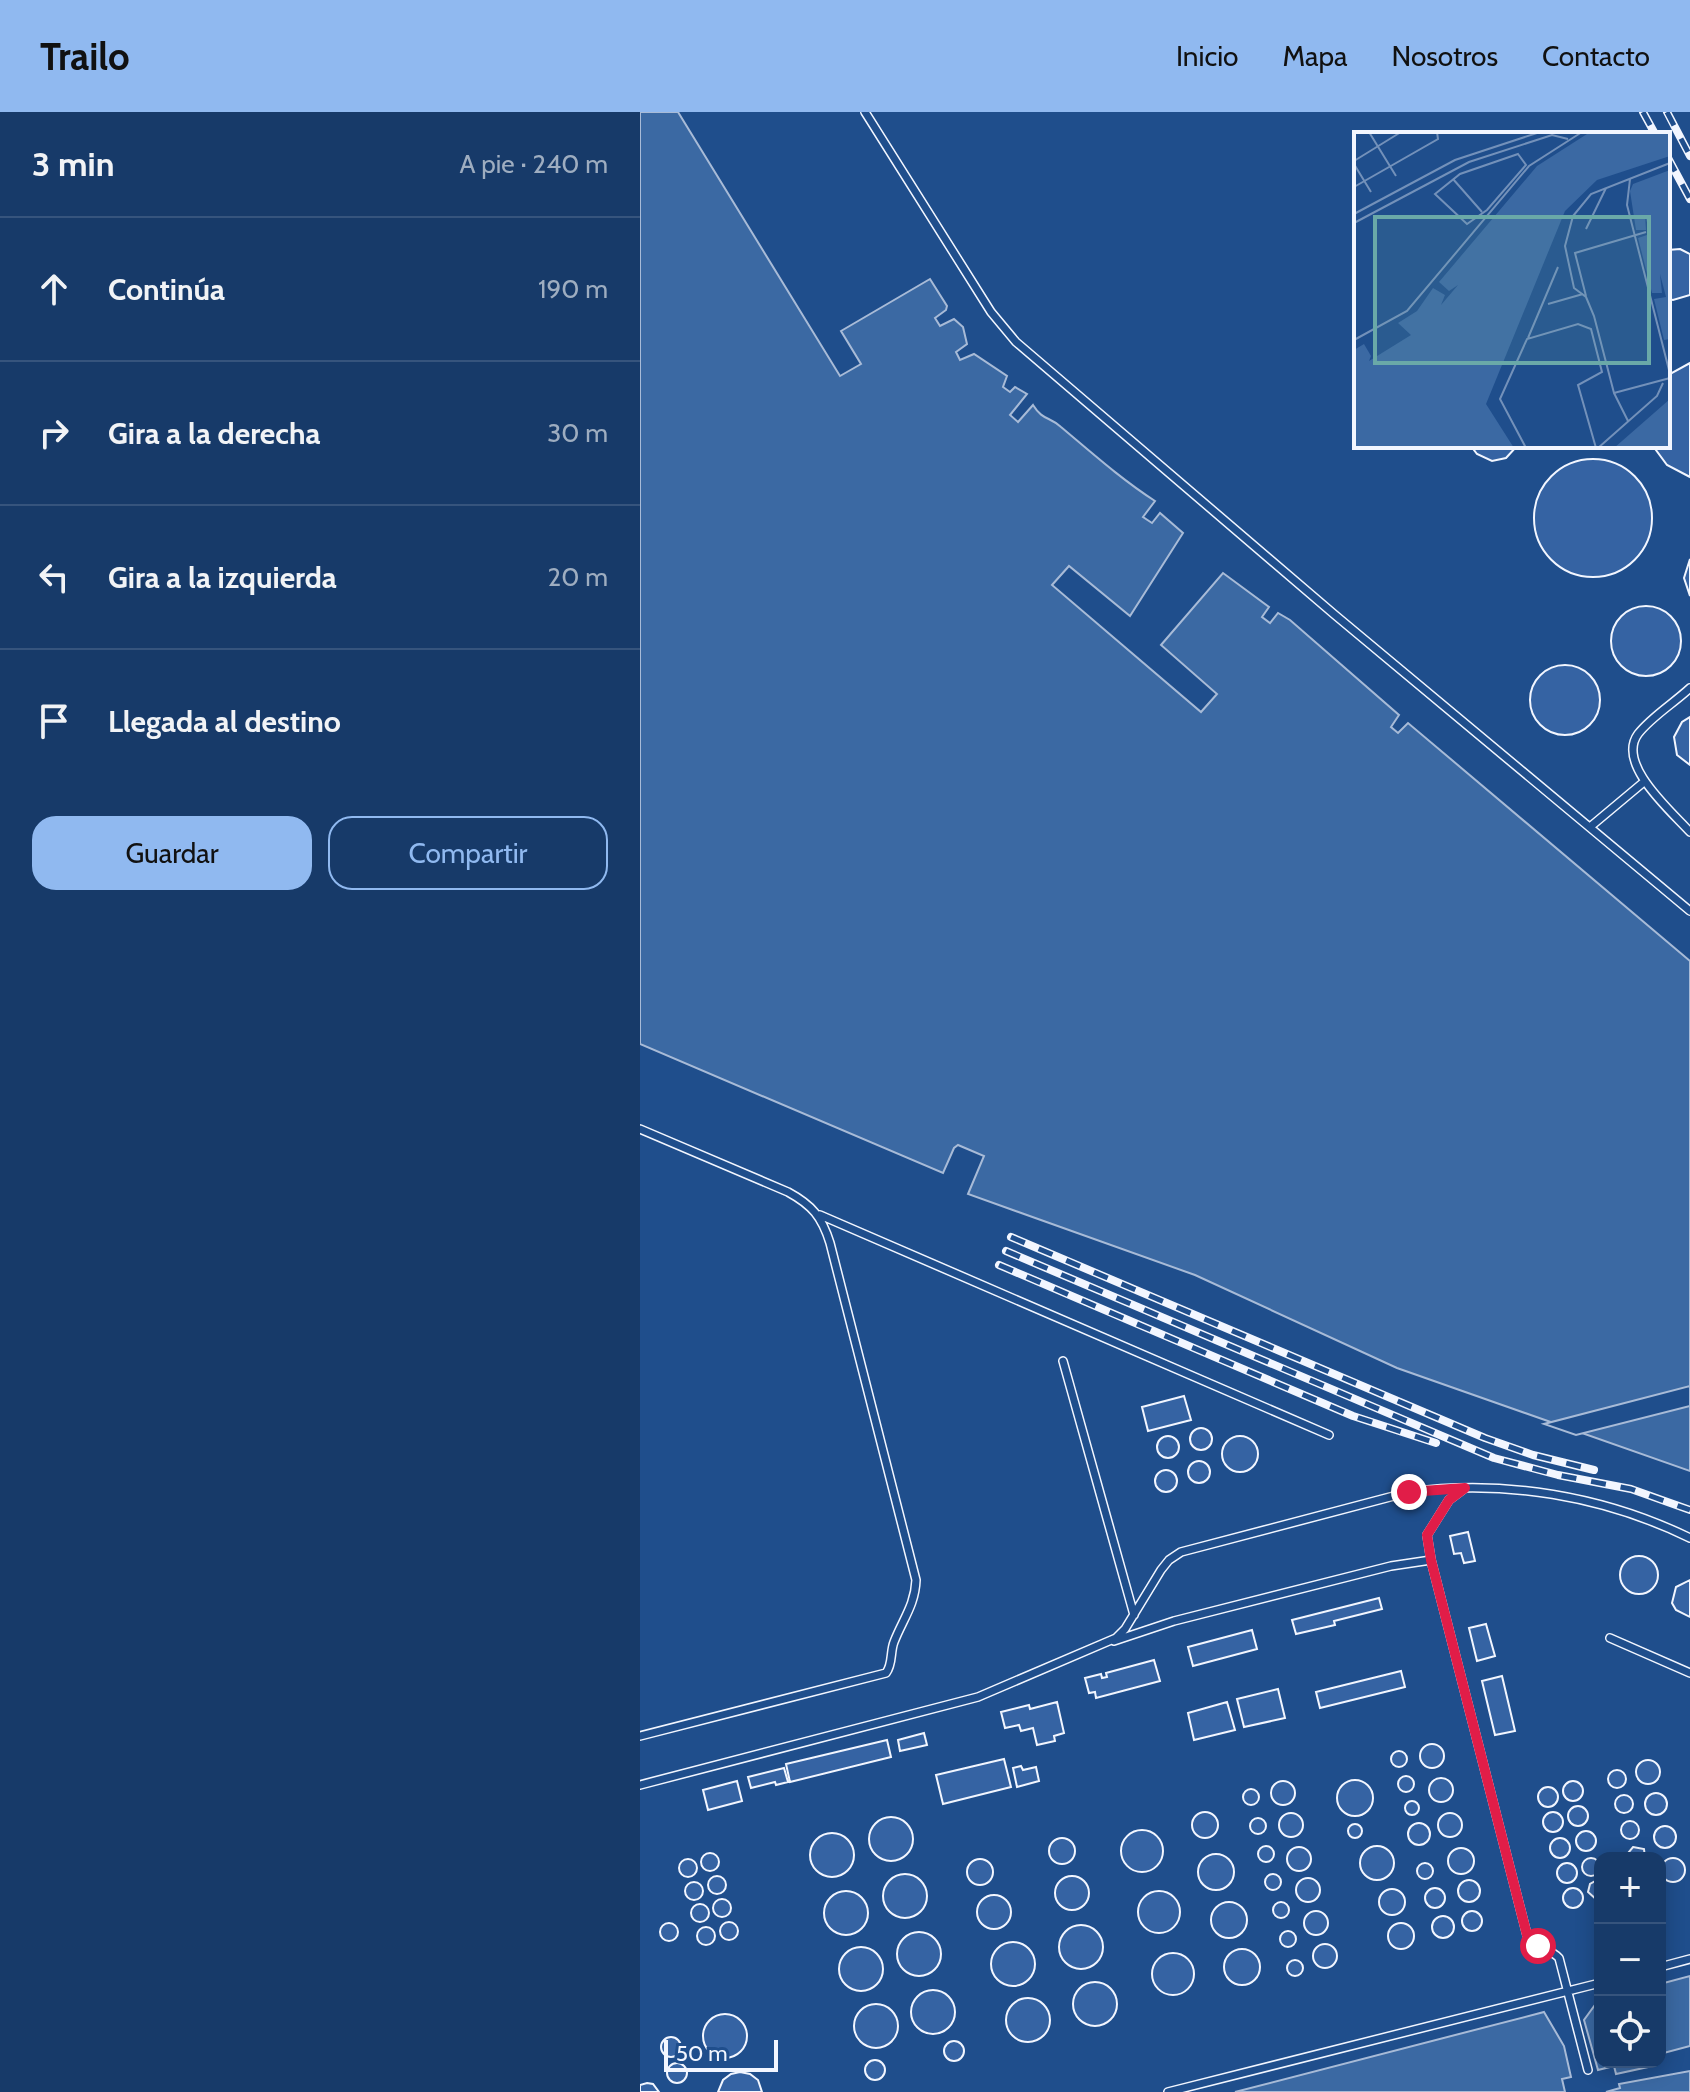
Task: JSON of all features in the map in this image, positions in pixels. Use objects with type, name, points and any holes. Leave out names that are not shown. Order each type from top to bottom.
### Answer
[{"type":"lane","points":[[865,112],[991,312],[1016,342],[1335,615],[1690,911]]},
{"type":"lane","points":[[1690,688],[1638,734],[1632,746],[1639,775],[1690,832]]},
{"type":"lane","points":[[1590,827],[1645,781]]},
{"type":"lane","points":[[640,1129],[788,1192],[804,1200],[820,1215],[1329,1435]]},
{"type":"lane","points":[[640,1736],[886,1673],[890,1668],[895,1641],[914,1600],[914,1568],[830,1243],[820,1215]]},
{"type":"lane","points":[[1063,1361],[1134,1615]]},
{"type":"lane","points":[[1465,1488],[1449,1500],[1427,1535],[1431,1560],[1527,1935],[1533,1944],[1559,1958],[1588,2070]]},
{"type":"lane","points":[[1105,1644],[1125,1629],[1161,1570],[1181,1552],[1409,1492],[1465,1488],[1552,1494],[1649,1520],[1690,1538]]},
{"type":"lane","points":[[640,1785],[978,1697],[1105,1644],[1174,1621],[1391,1566],[1431,1560]]},
{"type":"lane","points":[[1610,1638],[1690,1673]]},
{"type":"lane","points":[[1666,1965],[1690,1959]]},
{"type":"lane","points":[[1168,2092],[1594,1984]]},
{"type":"water","points":[[640,112],[678,112],[840,376],[861,364],[841,331],[930,279],[947,306],[935,318],[940,326],[954,319],[963,327],[967,344],[956,352],[960,360],[974,354],[1007,376],[1003,387],[1010,392],[1015,387],[1027,394],[1010,415],[1018,422],[1033,405],[1040,414],[1155,501],[1143,517],[1152,523],[1160,513],[1183,533],[1130,616],[1069,566],[1052,585],[1201,712],[1217,694],[1161,645],[1223,573],[1269,607],[1262,617],[1270,623],[1278,613],[1290,620],[1399,715],[1391,727],[1398,733],[1408,723],[1690,961],[1690,1471],[1397,1368],[1195,1275],[968,1194],[984,1156],[958,1145],[943,1173],[640,1044]]},
{"type":"water","points":[[1690,1976],[1690,2046],[1666,2052],[1666,1996],[1666,1982]]},
{"type":"water","points":[[1594,2006],[1594,2056],[1584,2020]]},
{"type":"water","points":[[1544,2012],[1564,2046],[1571,2077],[1562,2079],[1565,2092],[1235,2092]]},
{"type":"water","points":[[1614,2068],[1644,2068],[1616,2074]]},
{"type":"water","points":[[1690,2071],[1690,2092],[1606,2092],[1620,2088],[1619,2084]]},
{"type":"pier","points":[[1690,1386],[1690,1406],[1576,1435],[1544,1424]]},
{"type":"building","points":[[1680,249],[1690,254],[1690,295],[1673,300],[1670,299],[1670,250]]},
{"type":"building","points":[[1690,363],[1690,477],[1667,465],[1654,448],[1670,448],[1670,374]]},
{"type":"building","points":[[1472,448],[1515,448],[1506,458],[1492,461],[1477,454]]},
{"type":"building","points":[[1593,459],[1626,469],[1642,485],[1652,518],[1642,551],[1626,567],[1593,577],[1560,567],[1544,551],[1534,518],[1544,485],[1560,469]]},
{"type":"building","points":[[1690,559],[1690,596],[1684,578]]},
{"type":"building","points":[[1653,606],[1675,621],[1681,641],[1679,655],[1671,666],[1660,674],[1639,676],[1621,666],[1613,655],[1611,634],[1621,616],[1632,608]]},
{"type":"building","points":[[1572,665],[1594,680],[1600,700],[1598,714],[1590,725],[1579,733],[1558,735],[1540,725],[1532,714],[1530,693],[1540,675],[1551,667]]},
{"type":"building","points":[[1690,717],[1690,765],[1677,755],[1674,737],[1682,722]]},
{"type":"building","points":[[1184,1396],[1191,1420],[1148,1431],[1142,1407]]},
{"type":"building","points":[[1201,1428],[1212,1439],[1201,1450],[1190,1439]]},
{"type":"building","points":[[1168,1436],[1179,1447],[1168,1458],[1157,1447]]},
{"type":"building","points":[[1240,1436],[1253,1441],[1258,1454],[1253,1467],[1240,1472],[1227,1467],[1222,1454],[1227,1441]]},
{"type":"building","points":[[1199,1461],[1210,1472],[1199,1483],[1188,1472]]},
{"type":"building","points":[[1166,1470],[1177,1481],[1166,1492],[1155,1481]]},
{"type":"building","points":[[1468,1532],[1475,1561],[1464,1563],[1461,1553],[1454,1554],[1450,1536]]},
{"type":"building","points":[[1639,1556],[1653,1561],[1658,1575],[1653,1589],[1639,1594],[1625,1589],[1620,1575],[1625,1561]]},
{"type":"building","points":[[1690,1580],[1690,1617],[1676,1610],[1672,1603],[1676,1587]]},
{"type":"building","points":[[1379,1598],[1382,1609],[1296,1634],[1292,1620]]},
{"type":"building","points":[[1486,1624],[1495,1656],[1477,1661],[1469,1628]]},
{"type":"building","points":[[1252,1630],[1257,1649],[1193,1666],[1188,1647]]},
{"type":"building","points":[[1154,1660],[1160,1681],[1096,1698],[1095,1692],[1089,1693],[1085,1678],[1101,1674],[1102,1678],[1107,1677],[1106,1673]]},
{"type":"building","points":[[1401,1671],[1405,1687],[1320,1708],[1316,1692]]},
{"type":"building","points":[[1502,1676],[1515,1731],[1495,1735],[1482,1681]]},
{"type":"building","points":[[1278,1689],[1285,1718],[1244,1727],[1237,1699]]},
{"type":"building","points":[[1057,1702],[1064,1733],[1054,1736],[1055,1741],[1037,1745],[1033,1728],[1021,1731],[1019,1725],[1005,1728],[1001,1712]]},
{"type":"building","points":[[1227,1702],[1235,1730],[1194,1740],[1188,1713]]},
{"type":"building","points":[[924,1733],[927,1745],[900,1751],[898,1740]]},
{"type":"building","points":[[887,1740],[891,1757],[790,1782],[786,1764]]},
{"type":"building","points":[[1432,1744],[1443,1751],[1444,1756],[1437,1767],[1432,1768],[1421,1761],[1420,1756],[1427,1745]]},
{"type":"building","points":[[1399,1751],[1405,1753],[1405,1765],[1399,1767],[1393,1765],[1391,1759],[1393,1753]]},
{"type":"building","points":[[1004,1759],[1011,1787],[943,1804],[936,1775]]},
{"type":"building","points":[[1648,1760],[1656,1764],[1660,1772],[1656,1780],[1648,1784],[1640,1780],[1636,1772],[1640,1764]]},
{"type":"building","points":[[1021,1766],[1023,1770],[1036,1767],[1039,1781],[1017,1787],[1013,1768]]},
{"type":"building","points":[[784,1768],[788,1782],[751,1788],[748,1777]]},
{"type":"building","points":[[1617,1770],[1626,1779],[1617,1788],[1608,1779]]},
{"type":"building","points":[[1406,1776],[1412,1778],[1412,1790],[1406,1792],[1400,1790],[1398,1784],[1400,1778]]},
{"type":"building","points":[[1441,1778],[1452,1785],[1453,1790],[1446,1801],[1441,1802],[1430,1795],[1429,1790],[1436,1779]]},
{"type":"building","points":[[1355,1780],[1368,1785],[1373,1798],[1368,1811],[1355,1816],[1342,1811],[1337,1798],[1342,1785]]},
{"type":"building","points":[[737,1781],[742,1801],[708,1810],[703,1790]]},
{"type":"building","points":[[1283,1781],[1294,1788],[1295,1793],[1288,1804],[1283,1805],[1272,1798],[1271,1793],[1278,1782]]},
{"type":"building","points":[[1573,1781],[1580,1784],[1583,1791],[1580,1798],[1573,1801],[1566,1798],[1563,1791],[1566,1784]]},
{"type":"building","points":[[1548,1787],[1555,1790],[1558,1797],[1555,1804],[1548,1807],[1541,1804],[1538,1797],[1541,1790]]},
{"type":"building","points":[[1251,1789],[1257,1791],[1257,1803],[1251,1805],[1245,1803],[1243,1797],[1245,1791]]},
{"type":"building","points":[[1652,1793],[1660,1793],[1667,1804],[1660,1815],[1652,1815],[1645,1808],[1645,1800]]},
{"type":"building","points":[[1624,1795],[1633,1804],[1624,1813],[1615,1804]]},
{"type":"building","points":[[1412,1801],[1419,1808],[1412,1815],[1405,1808]]},
{"type":"building","points":[[1578,1806],[1585,1809],[1588,1816],[1585,1823],[1578,1826],[1571,1823],[1568,1816],[1571,1809]]},
{"type":"building","points":[[1205,1812],[1214,1816],[1218,1825],[1214,1834],[1205,1838],[1196,1834],[1192,1825],[1196,1816]]},
{"type":"building","points":[[1553,1812],[1560,1815],[1563,1822],[1560,1829],[1553,1832],[1546,1829],[1543,1822],[1546,1815]]},
{"type":"building","points":[[1291,1813],[1302,1820],[1303,1825],[1296,1836],[1291,1837],[1280,1830],[1279,1825],[1286,1814]]},
{"type":"building","points":[[1450,1813],[1461,1820],[1462,1825],[1455,1836],[1450,1837],[1439,1830],[1438,1825],[1445,1814]]},
{"type":"building","points":[[891,1817],[907,1823],[913,1839],[907,1855],[891,1861],[875,1855],[869,1839],[875,1823]]},
{"type":"building","points":[[1258,1818],[1264,1820],[1264,1832],[1258,1834],[1252,1832],[1250,1826],[1252,1820]]},
{"type":"building","points":[[1630,1821],[1639,1830],[1630,1839],[1621,1830]]},
{"type":"building","points":[[1419,1823],[1427,1826],[1430,1834],[1427,1842],[1419,1845],[1411,1842],[1408,1834],[1411,1826]]},
{"type":"building","points":[[1355,1824],[1362,1831],[1355,1838],[1348,1831]]},
{"type":"building","points":[[1661,1826],[1669,1826],[1676,1837],[1669,1848],[1661,1848],[1654,1841],[1654,1833]]},
{"type":"building","points":[[1142,1830],[1157,1836],[1163,1851],[1157,1866],[1142,1872],[1127,1866],[1121,1851],[1127,1836]]},
{"type":"building","points":[[1586,1831],[1593,1834],[1596,1841],[1593,1848],[1586,1851],[1579,1848],[1576,1841],[1579,1834]]},
{"type":"building","points":[[832,1833],[848,1839],[854,1855],[848,1871],[832,1877],[816,1871],[810,1855],[816,1839]]},
{"type":"building","points":[[1062,1838],[1071,1842],[1075,1851],[1071,1860],[1062,1864],[1053,1860],[1049,1851],[1053,1842]]},
{"type":"building","points":[[1560,1838],[1567,1841],[1570,1848],[1567,1855],[1560,1858],[1553,1855],[1550,1848],[1553,1841]]},
{"type":"building","points":[[1266,1846],[1272,1848],[1272,1860],[1266,1862],[1260,1860],[1258,1854],[1260,1848]]},
{"type":"building","points":[[1377,1846],[1389,1851],[1394,1863],[1389,1875],[1377,1880],[1365,1875],[1360,1863],[1365,1851]]},
{"type":"building","points":[[1299,1847],[1310,1854],[1311,1859],[1304,1870],[1299,1871],[1288,1864],[1287,1859],[1294,1848]]},
{"type":"building","points":[[1633,1847],[1644,1849],[1644,1852],[1629,1852]]},
{"type":"building","points":[[1461,1848],[1470,1852],[1474,1861],[1470,1870],[1461,1874],[1452,1870],[1448,1861],[1452,1852]]},
{"type":"building","points":[[706,1853],[714,1853],[719,1862],[717,1869],[706,1871],[701,1866],[701,1858]]},
{"type":"building","points":[[1216,1854],[1228,1860],[1234,1872],[1228,1884],[1216,1890],[1204,1884],[1198,1872],[1204,1860]]},
{"type":"building","points":[[1594,1858],[1594,1876],[1587,1876],[1582,1871],[1582,1863]]},
{"type":"building","points":[[684,1859],[692,1859],[697,1868],[695,1875],[684,1877],[679,1872],[679,1864]]},
{"type":"building","points":[[980,1859],[989,1863],[993,1872],[989,1881],[980,1885],[971,1881],[967,1872],[971,1863]]},
{"type":"building","points":[[1669,1859],[1677,1859],[1684,1866],[1684,1874],[1677,1881],[1666,1879],[1666,1861]]},
{"type":"building","points":[[1425,1863],[1433,1871],[1425,1879],[1417,1871]]},
{"type":"building","points":[[1567,1863],[1574,1866],[1577,1873],[1574,1880],[1567,1883],[1560,1880],[1557,1873],[1560,1866]]},
{"type":"building","points":[[905,1874],[921,1880],[927,1896],[921,1912],[905,1918],[889,1912],[883,1896],[889,1880]]},
{"type":"building","points":[[1273,1874],[1279,1876],[1279,1888],[1273,1890],[1267,1888],[1265,1882],[1267,1876]]},
{"type":"building","points":[[713,1876],[721,1876],[726,1885],[724,1892],[713,1894],[708,1889],[708,1881]]},
{"type":"building","points":[[1072,1876],[1084,1881],[1089,1893],[1084,1905],[1072,1910],[1060,1905],[1055,1893],[1060,1881]]},
{"type":"building","points":[[1308,1878],[1319,1885],[1320,1890],[1313,1901],[1308,1902],[1297,1895],[1296,1890],[1303,1879]]},
{"type":"building","points":[[1465,1880],[1473,1880],[1480,1891],[1473,1902],[1465,1902],[1458,1895],[1458,1887]]},
{"type":"building","points":[[690,1882],[698,1882],[703,1891],[701,1898],[690,1900],[685,1895],[685,1887]]},
{"type":"building","points":[[1594,1882],[1594,1897],[1588,1892]]},
{"type":"building","points":[[1431,1888],[1439,1888],[1445,1898],[1439,1908],[1431,1908],[1425,1902],[1425,1894]]},
{"type":"building","points":[[1573,1888],[1580,1891],[1583,1898],[1580,1905],[1573,1908],[1566,1905],[1563,1898],[1566,1891]]},
{"type":"building","points":[[1392,1889],[1401,1893],[1405,1902],[1401,1911],[1392,1915],[1383,1911],[1379,1902],[1383,1893]]},
{"type":"building","points":[[846,1891],[862,1897],[868,1913],[862,1929],[846,1935],[830,1929],[824,1913],[830,1897]]},
{"type":"building","points":[[1159,1891],[1174,1897],[1180,1912],[1174,1927],[1159,1933],[1144,1927],[1138,1912],[1144,1897]]},
{"type":"building","points":[[994,1895],[1006,1900],[1011,1912],[1006,1924],[994,1929],[982,1924],[977,1912],[982,1900]]},
{"type":"building","points":[[718,1899],[726,1899],[731,1908],[729,1915],[718,1917],[713,1912],[713,1904]]},
{"type":"building","points":[[1229,1902],[1241,1908],[1247,1920],[1241,1932],[1229,1938],[1217,1932],[1211,1920],[1217,1908]]},
{"type":"building","points":[[1281,1902],[1287,1904],[1287,1916],[1281,1918],[1275,1916],[1273,1910],[1275,1904]]},
{"type":"building","points":[[696,1904],[704,1904],[709,1913],[707,1920],[696,1922],[691,1917],[691,1909]]},
{"type":"building","points":[[1316,1911],[1327,1918],[1328,1923],[1321,1934],[1316,1935],[1305,1928],[1304,1923],[1311,1912]]},
{"type":"building","points":[[1472,1911],[1479,1914],[1482,1921],[1479,1928],[1472,1931],[1465,1928],[1462,1921],[1465,1914]]},
{"type":"building","points":[[1443,1916],[1451,1919],[1454,1927],[1451,1935],[1443,1938],[1435,1935],[1432,1927],[1435,1919]]},
{"type":"building","points":[[725,1922],[733,1922],[738,1931],[736,1938],[725,1940],[720,1935],[720,1927]]},
{"type":"building","points":[[665,1923],[673,1923],[678,1932],[676,1939],[665,1941],[660,1936],[660,1928]]},
{"type":"building","points":[[1401,1923],[1410,1927],[1414,1936],[1410,1945],[1401,1949],[1392,1945],[1388,1936],[1392,1927]]},
{"type":"building","points":[[1081,1925],[1097,1931],[1103,1947],[1097,1963],[1081,1969],[1065,1963],[1059,1947],[1065,1931]]},
{"type":"building","points":[[702,1927],[710,1927],[715,1936],[713,1943],[702,1945],[697,1940],[697,1932]]},
{"type":"building","points":[[1288,1931],[1294,1933],[1294,1945],[1288,1947],[1282,1945],[1280,1939],[1282,1933]]},
{"type":"building","points":[[919,1932],[935,1938],[941,1954],[935,1970],[919,1976],[903,1970],[897,1954],[903,1938]]},
{"type":"building","points":[[1013,1942],[1029,1948],[1035,1964],[1029,1980],[1013,1986],[997,1980],[991,1964],[997,1948]]},
{"type":"building","points":[[1325,1944],[1336,1951],[1337,1956],[1330,1967],[1325,1968],[1314,1961],[1313,1956],[1320,1945]]},
{"type":"building","points":[[861,1947],[877,1953],[883,1969],[877,1985],[861,1991],[845,1985],[839,1969],[845,1953]]},
{"type":"building","points":[[1242,1949],[1254,1955],[1260,1967],[1254,1979],[1242,1985],[1230,1979],[1224,1967],[1230,1955]]},
{"type":"building","points":[[1173,1953],[1188,1959],[1194,1974],[1188,1989],[1173,1995],[1158,1989],[1152,1974],[1158,1959]]},
{"type":"building","points":[[1295,1960],[1301,1962],[1301,1974],[1295,1976],[1289,1974],[1287,1968],[1289,1962]]},
{"type":"building","points":[[1095,1982],[1111,1988],[1117,2004],[1111,2020],[1095,2026],[1079,2020],[1073,2004],[1079,1988]]},
{"type":"building","points":[[933,1990],[949,1996],[955,2012],[949,2028],[933,2034],[917,2028],[911,2012],[917,1996]]},
{"type":"building","points":[[1028,1998],[1044,2004],[1050,2020],[1044,2036],[1028,2042],[1012,2036],[1006,2020],[1012,2004]]},
{"type":"building","points":[[876,2004],[892,2010],[898,2026],[892,2042],[876,2048],[860,2042],[854,2026],[860,2010]]},
{"type":"building","points":[[725,2014],[741,2020],[747,2036],[741,2052],[725,2058],[709,2052],[703,2036],[709,2020]]},
{"type":"building","points":[[671,2037],[678,2040],[681,2047],[678,2054],[671,2057],[664,2054],[661,2047],[664,2040]]},
{"type":"building","points":[[950,2041],[958,2041],[964,2051],[958,2061],[950,2061],[944,2055],[944,2047]]},
{"type":"building","points":[[871,2060],[879,2060],[885,2070],[879,2080],[871,2080],[865,2074],[865,2066]]},
{"type":"building","points":[[677,2063],[684,2066],[687,2073],[684,2080],[677,2083],[670,2080],[667,2073],[670,2066]]},
{"type":"building","points":[[740,2072],[758,2080],[762,2092],[718,2092],[723,2080]]},
{"type":"building","points":[[653,2084],[659,2092],[640,2092],[640,2085]]},
{"type":"railway","points":[[1643,112],[1654,132]]},
{"type":"railway","points":[[1667,112],[1690,156]]},
{"type":"railway","points":[[1670,162],[1690,199]]},
{"type":"railway","points":[[1011,1237],[1485,1438],[1533,1455],[1594,1470]]},
{"type":"railway","points":[[1006,1251],[1494,1458],[1558,1475],[1631,1489],[1690,1510]]},
{"type":"railway","points":[[999,1265],[1353,1416],[1436,1443]]},
{"type":"route","points":[[1409,1492],[1465,1488],[1449,1500],[1427,1535],[1527,1935],[1538,1946]]}]
